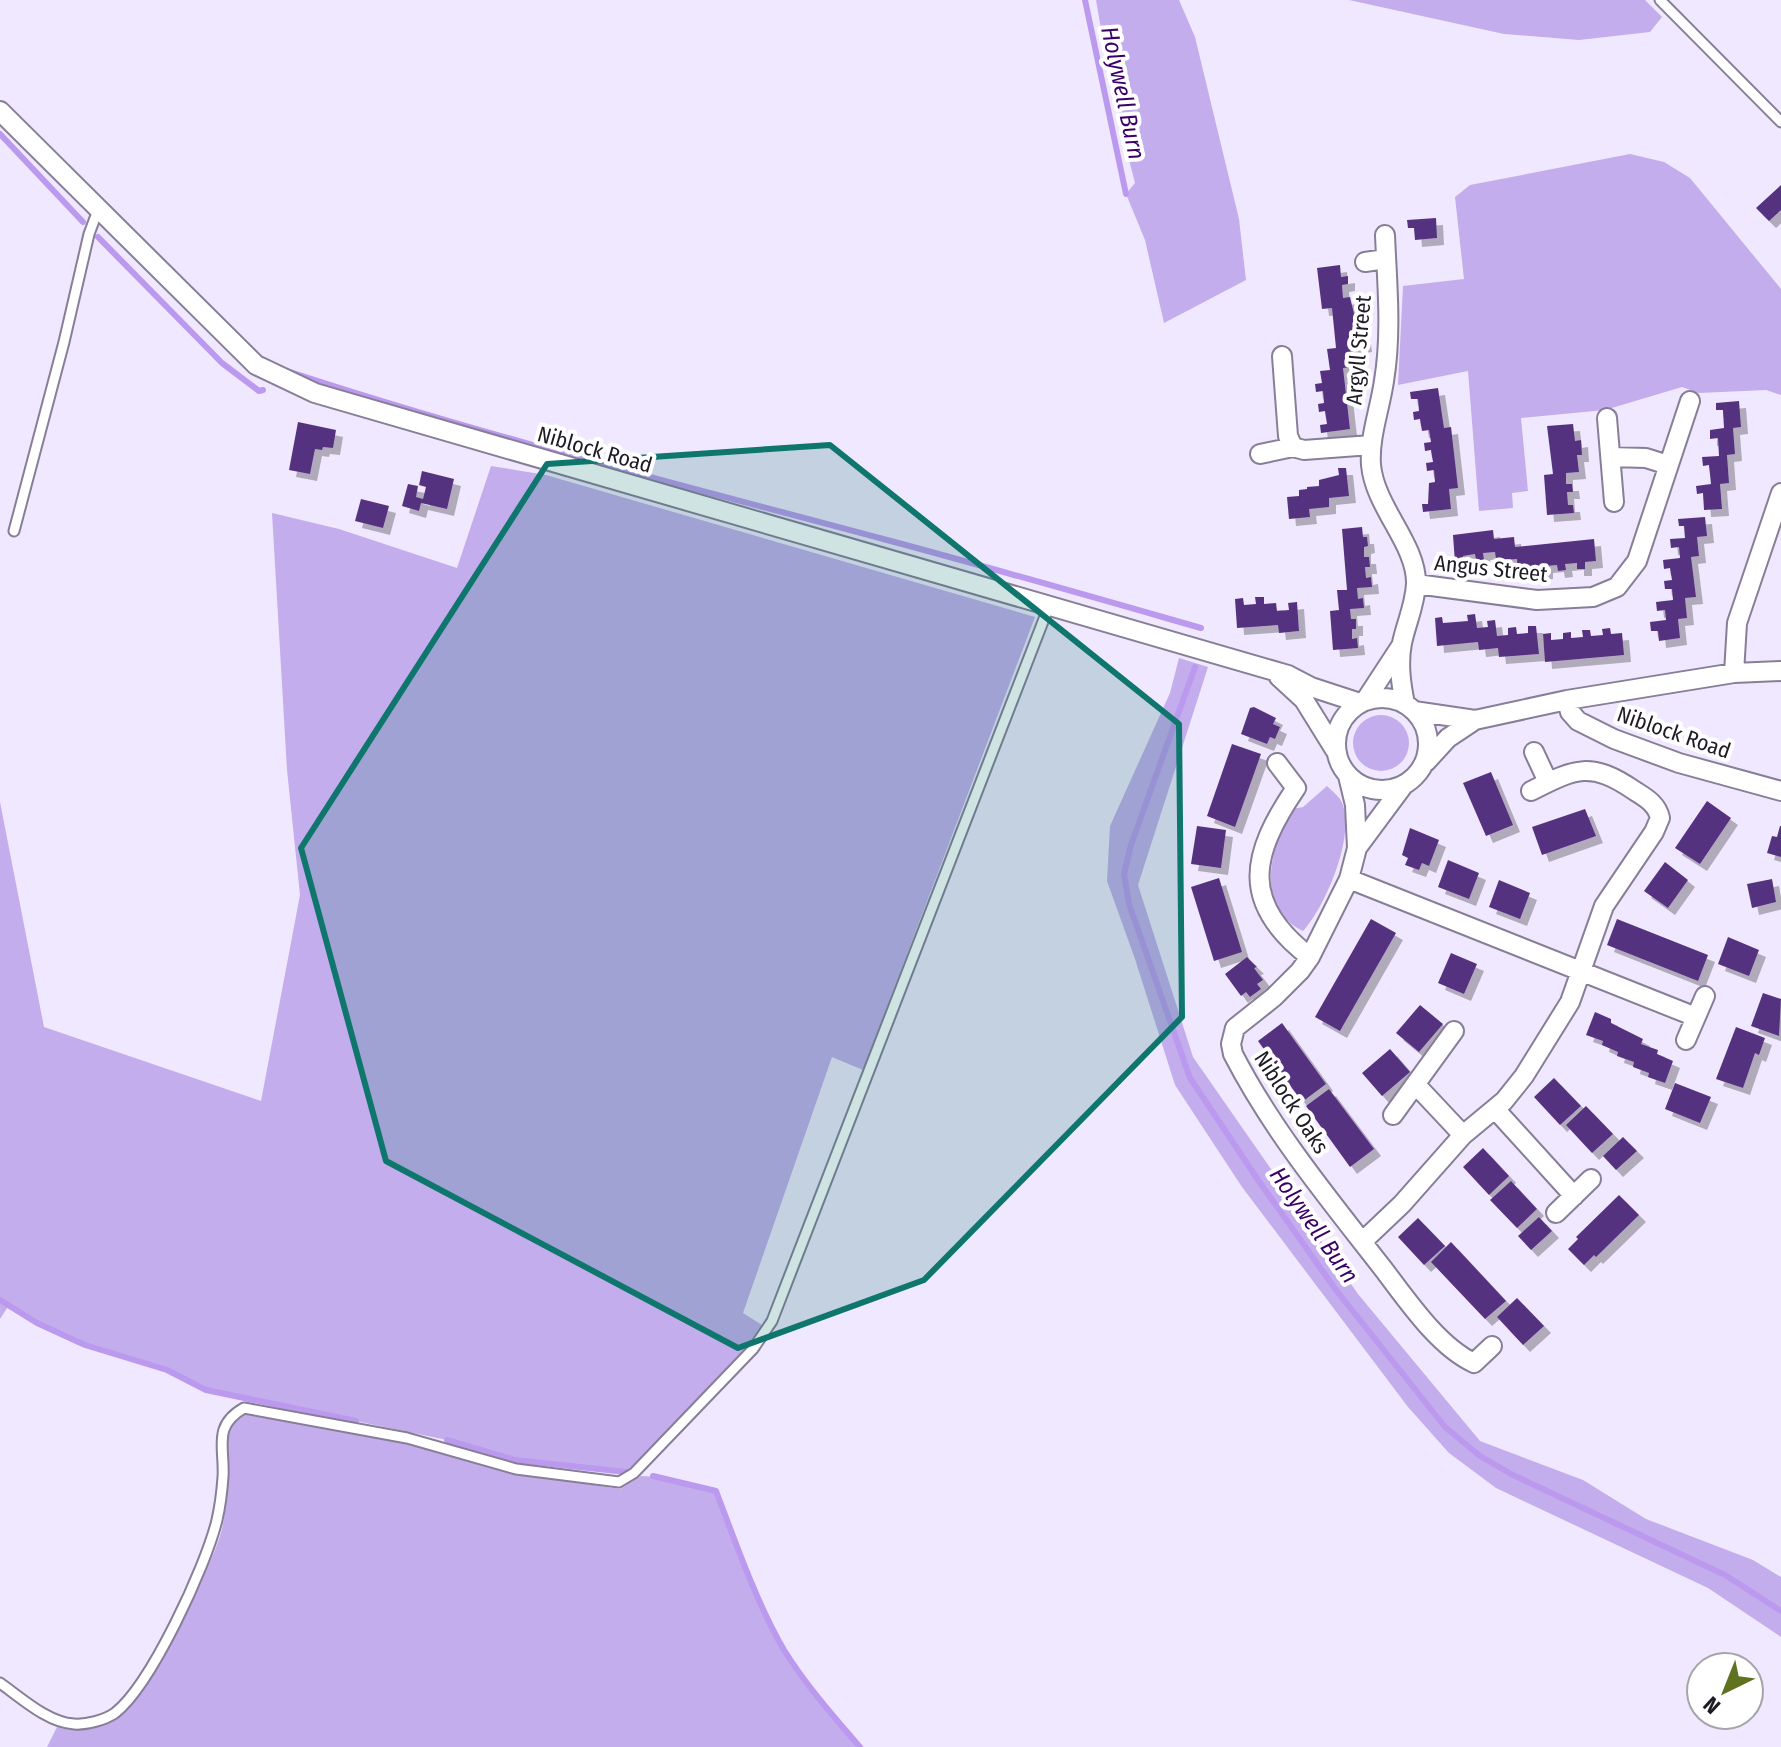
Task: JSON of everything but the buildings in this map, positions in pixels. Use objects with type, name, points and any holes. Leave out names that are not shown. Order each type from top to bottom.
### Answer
[{"type":"street","name":"Niblock Road","points":[[0,111],[256,365],[315,393],[1271,670],[1362,702]]},
{"type":"street","name":"Argyll Street","points":[[1385,235],[1389,316],[1387,348],[1371,445],[1375,488],[1412,563],[1416,584]]},
{"type":"street","points":[[1365,262],[1386,259]]},
{"type":"street","points":[[1282,356],[1288,436],[1293,447]]},
{"type":"street","name":"Angus Street","points":[[1416,584],[1537,600],[1593,597],[1609,592],[1625,580],[1637,561],[1690,401]]},
{"type":"street","points":[[1607,418],[1614,502]]},
{"type":"street","points":[[1260,454],[1293,447],[1304,450],[1371,445]]},
{"type":"street","points":[[1611,457],[1646,458],[1668,465]]},
{"type":"street","points":[[1734,673],[1737,623],[1781,493]]},
{"type":"street","points":[[1416,584],[1401,646],[1400,679],[1410,707],[1423,723],[1427,737],[1428,751],[1423,765]]},
{"type":"street","points":[[1401,646],[1362,702],[1341,721],[1336,735],[1335,750],[1348,776],[1374,790],[1389,790],[1415,777],[1448,738],[1475,720],[1567,700],[1734,673],[1781,671]]},
{"type":"street","name":"Niblock Road","points":[[1271,670],[1304,700],[1335,750]]},
{"type":"street","points":[[1362,702],[1383,698],[1410,707],[1475,720]]},
{"type":"street","name":"Niblock Road","points":[[1567,700],[1570,712],[1578,721],[1614,739],[1679,763],[1781,791]]},
{"type":"street","points":[[1534,752],[1548,782]]},
{"type":"street","points":[[1277,763],[1296,788],[1278,814],[1264,845],[1261,890],[1274,924],[1310,957]]},
{"type":"street","points":[[1362,1242],[1396,1211],[1463,1135],[1495,1109],[1524,1076],[1570,1002],[1604,906],[1654,832],[1660,818],[1654,805],[1608,774],[1588,770],[1548,782],[1531,791]]},
{"type":"street","name":"Niblock Oaks","points":[[1348,776],[1355,805],[1357,848],[1349,879],[1310,957],[1282,991],[1235,1028],[1231,1044],[1233,1054],[1295,1154],[1415,1309],[1459,1355],[1474,1363],[1492,1346]]},
{"type":"street","name":"Niblock Oaks","points":[[1357,848],[1403,785]]},
{"type":"street","points":[[1349,879],[1696,1017]]},
{"type":"street","points":[[1686,1040],[1705,996]]},
{"type":"street","points":[[1393,1115],[1454,1031]]},
{"type":"street","points":[[1417,1086],[1463,1135]]},
{"type":"street","points":[[1495,1109],[1574,1196]]},
{"type":"street","points":[[1556,1213],[1591,1179]]},
{"type":"lane","points":[[1660,0],[1781,122]]},
{"type":"lane","points":[[14,531],[89,234],[98,210]]},
{"type":"lane","points":[[0,1683],[59,1721],[75,1725],[112,1715],[132,1696],[162,1646],[200,1571],[217,1520],[223,1477],[220,1435],[233,1414],[244,1408],[407,1438],[516,1469],[619,1482],[634,1473],[753,1349],[772,1321],[1049,606]]},
{"type":"highlighted area","points":[[830,445],[1179,724],[1182,1017],[924,1280],[738,1348],[386,1161],[301,848],[547,464]]},
{"type":"shaded area","points":[[1096,0],[1179,0],[1195,37],[1239,219],[1246,280],[1164,323],[1145,240],[1126,194],[1135,183],[1112,93]]},
{"type":"shaded area","points":[[1349,0],[1645,0],[1662,17],[1650,32],[1579,40],[1504,34]]},
{"type":"shaded area","points":[[1630,154],[1664,162],[1690,178],[1781,289],[1781,395],[1766,390],[1699,393],[1682,387],[1605,410],[1521,418],[1528,491],[1512,493],[1513,508],[1479,511],[1468,371],[1398,385],[1403,286],[1464,279],[1455,197],[1470,185]]},
{"type":"shaded area","points":[[491,466],[546,475],[1035,617],[863,1070],[832,1057],[743,1313],[762,1325],[715,1384],[626,1472],[515,1460],[447,1440],[206,1390],[167,1370],[85,1345],[37,1323],[9,1305],[0,1319],[0,802],[44,1027],[261,1101],[300,895],[287,770],[272,513],[339,529],[457,568]]},
{"type":"shaded area","points":[[1179,658],[1208,667],[1138,885],[1193,1057],[1358,1294],[1480,1441],[1583,1480],[1646,1519],[1753,1560],[1781,1577],[1781,1637],[1708,1588],[1496,1488],[1449,1453],[1408,1407],[1242,1187],[1175,1085],[1107,881],[1110,826],[1170,693]]},
{"type":"shaded area","points":[[1381,715],[1401,723],[1409,743],[1401,763],[1381,771],[1361,763],[1353,743],[1361,723]]},
{"type":"shaded area","points":[[1327,786],[1340,799],[1345,812],[1342,848],[1321,905],[1303,931],[1287,920],[1277,907],[1272,891],[1273,858],[1292,809],[1303,807]]},
{"type":"shaded area","points":[[254,1414],[404,1443],[528,1475],[620,1489],[641,1476],[661,1477],[716,1491],[736,1546],[789,1659],[858,1747],[47,1747],[57,1727],[81,1730],[102,1724],[121,1711],[152,1673],[214,1553],[221,1533],[227,1495],[230,1427],[240,1415]]},
{"type":"waterway","name":"Holywell Burn","points":[[1085,0],[1126,194]]},
{"type":"waterway","points":[[0,134],[83,222]]},
{"type":"waterway","points":[[98,237],[222,363],[259,391],[263,390]]},
{"type":"waterway","points":[[287,371],[511,439],[966,561],[1201,628]]},
{"type":"waterway","name":"Holywell Burn","points":[[1195,667],[1131,845],[1124,874],[1129,904],[1190,1078],[1336,1290],[1445,1427],[1480,1456],[1511,1474],[1725,1575],[1781,1611]]},
{"type":"waterway","points":[[0,1300],[37,1323],[85,1345],[167,1370],[206,1390],[356,1421]]},
{"type":"waterway","points":[[447,1440],[515,1460],[626,1472]]},
{"type":"waterway","points":[[653,1476],[716,1491],[756,1593],[784,1650],[860,1747]]}]
